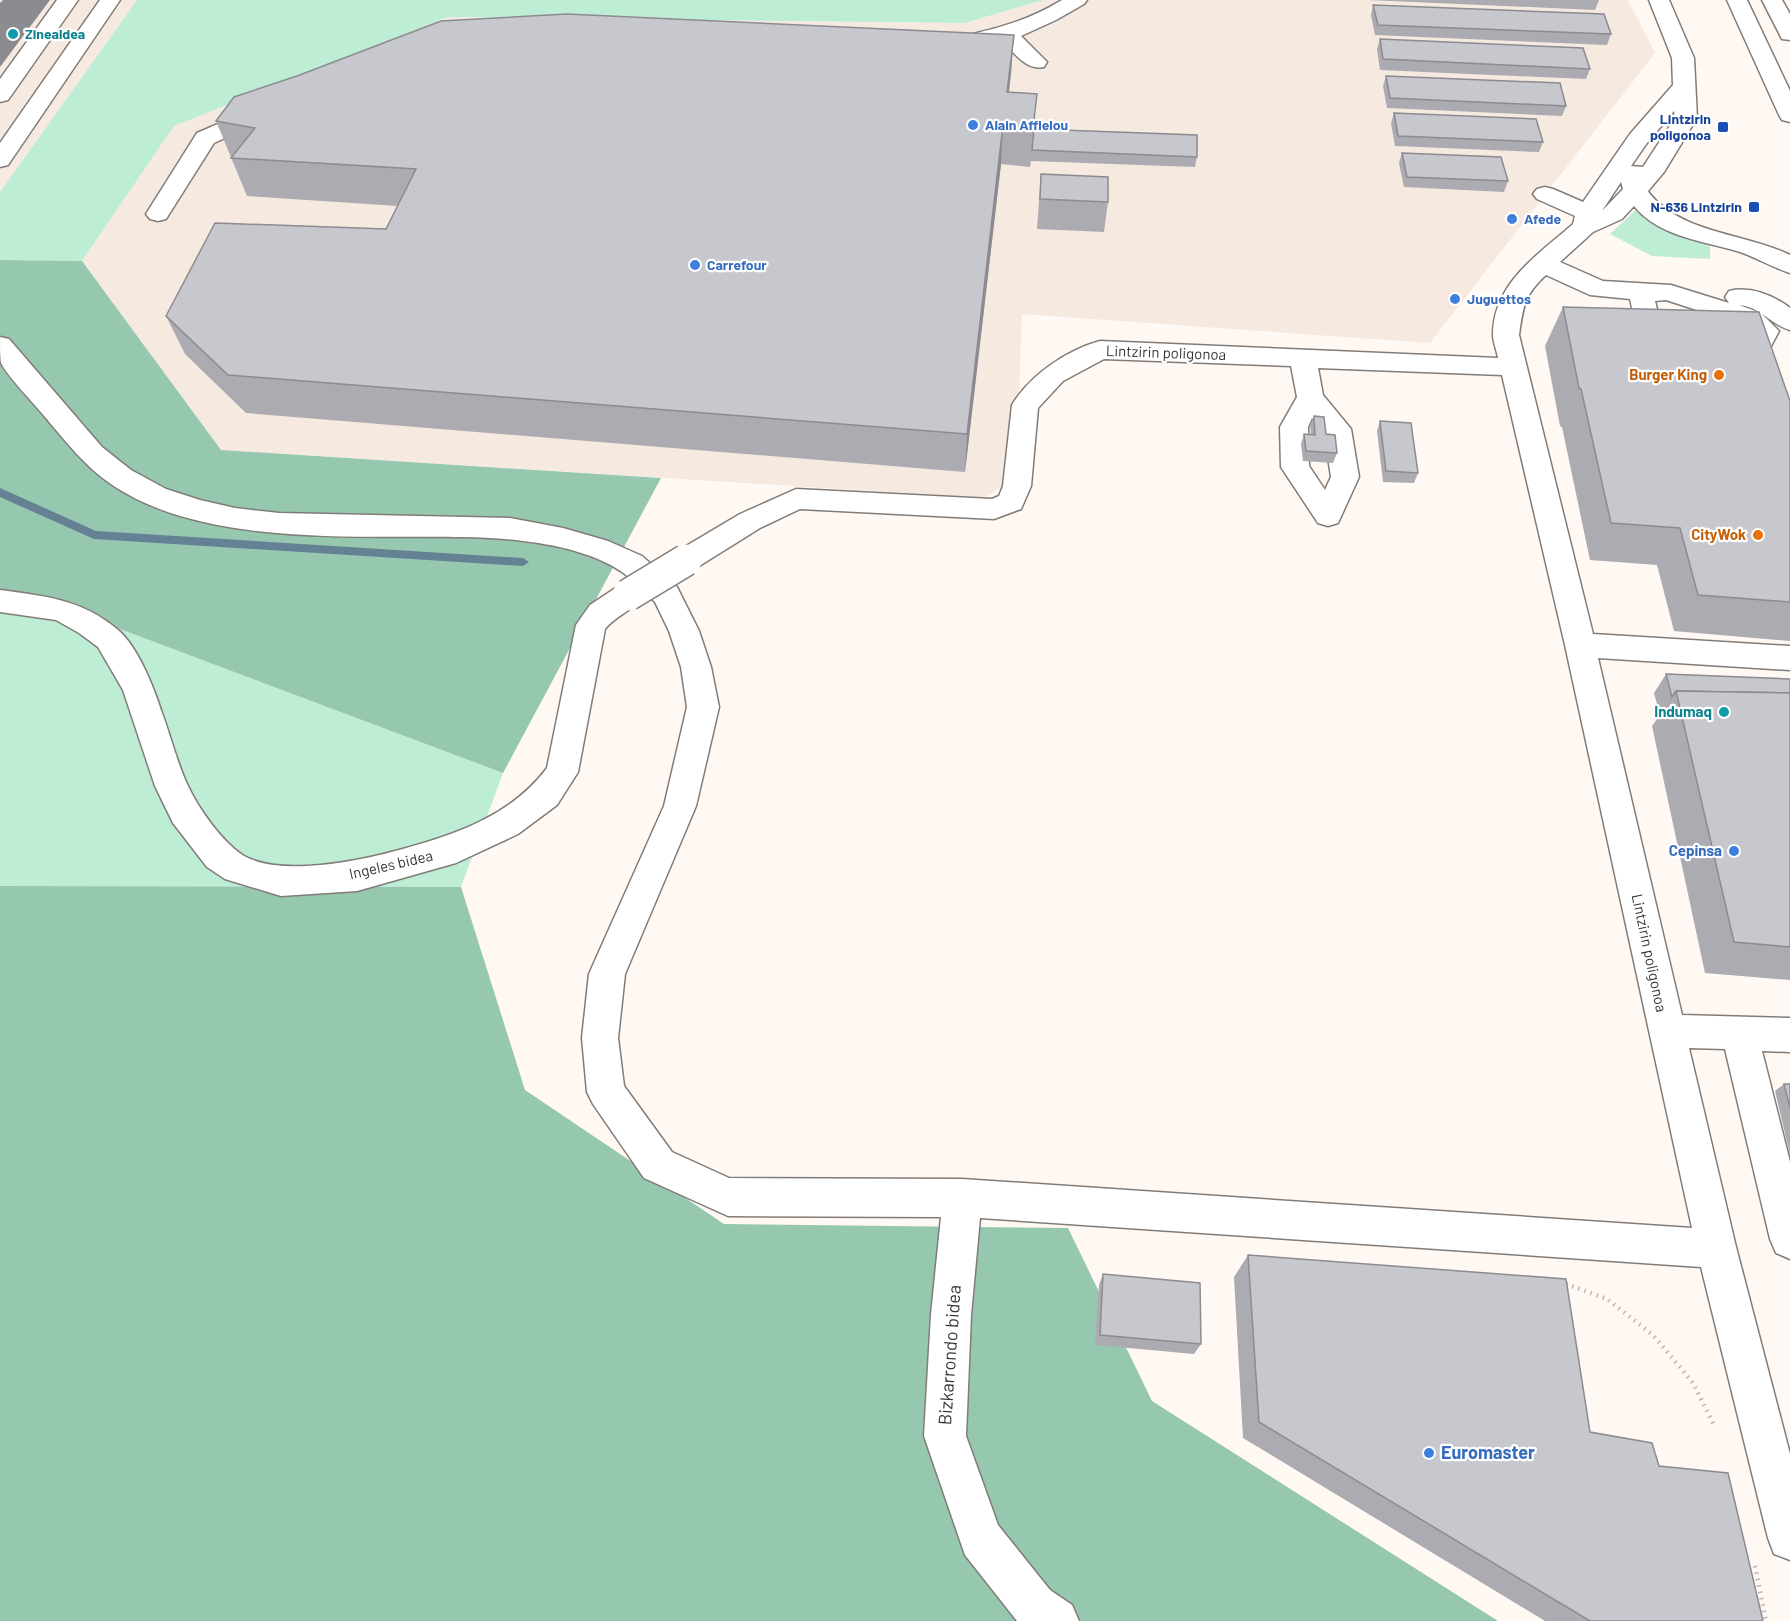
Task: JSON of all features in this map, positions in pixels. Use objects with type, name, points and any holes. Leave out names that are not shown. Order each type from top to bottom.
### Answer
[{"type":"street","points":[[0,95],[68,0]]},
{"type":"street","points":[[0,160],[110,0]]},
{"type":"street","points":[[935,44],[958,45],[1006,33],[1050,17],[1077,0]]},
{"type":"street","name":"Lintzirin poligonoa","points":[[1586,220],[1614,214],[1652,172],[1686,118],[1683,58],[1659,0]]},
{"type":"street","points":[[1737,0],[1790,115]]},
{"type":"street","points":[[1772,0],[1790,33]]},
{"type":"street","points":[[1006,33],[1036,62]]},
{"type":"street","name":"Lintzirin poligonoa","points":[[1686,84],[1638,139],[1586,220],[1525,280],[1512,299],[1506,335],[1580,645],[1716,1247],[1790,1538]]},
{"type":"street","points":[[158,214],[205,138],[278,105]]},
{"type":"street","points":[[1634,191],[1659,216],[1676,225],[1761,251],[1790,266]]},
{"type":"street","points":[[1545,194],[1586,220]]},
{"type":"street","points":[[1541,263],[1596,299],[1641,291],[1750,297],[1781,312],[1790,322]]},
{"type":"street","points":[[1641,291],[1644,309],[1653,332],[1666,341],[1749,349],[1760,344],[1766,331],[1758,322],[1743,313],[1708,306],[1671,293]]},
{"type":"street","points":[[0,345],[92,454],[121,477],[156,496],[197,510],[235,518],[279,523],[510,528],[563,538],[598,549],[632,564],[666,595],[684,631],[696,667],[703,707],[680,806],[607,974],[600,1038],[606,1092],[658,1165],[728,1197],[962,1198],[1690,1248],[1716,1247]]},
{"type":"street","name":"Lintzirin poligonoa","points":[[686,560],[750,521],[796,499],[994,509],[1011,502],[1017,486],[1025,405],[1054,375],[1100,350],[1514,367]]},
{"type":"street","points":[[1303,359],[1310,397]]},
{"type":"street","name":"Ingeles bidea","points":[[0,601],[62,610],[90,625],[108,639],[122,657],[139,690],[171,786],[186,813],[219,857],[237,869],[281,881],[357,876],[456,849],[506,824],[545,795],[562,772],[591,625],[601,613],[686,560]]},
{"type":"street","points":[[1580,645],[1790,658]]},
{"type":"street","points":[[1666,1031],[1790,1035]]},
{"type":"street","points":[[1739,1033],[1790,1239]]},
{"type":"street","name":"Bizkarrondo bidea","points":[[962,1198],[951,1315],[945,1436],[981,1539],[1034,1606],[1056,1621]]},
{"type":"path","points":[[1564,1283],[1607,1299],[1653,1335],[1693,1383],[1717,1432]]},
{"type":"path","points":[[1754,1563],[1766,1621]]},
{"type":"shaded area","points":[[0,0],[137,0],[0,192]]},
{"type":"shaded area","points":[[1043,0],[1628,0],[1655,53],[1430,343],[1022,314],[1016,478],[984,498],[221,450],[82,261],[174,126],[449,17],[965,23]]},
{"type":"green space","points":[[137,0],[1043,0],[965,23],[448,17],[174,126],[82,261],[0,260],[0,192]]},
{"type":"green space","points":[[1638,208],[1681,234],[1710,245],[1710,259],[1652,256],[1610,234]]},
{"type":"green space","points":[[0,260],[82,261],[221,450],[661,478],[503,773],[80,614],[0,614]]},
{"type":"green space","points":[[0,614],[80,614],[503,773],[461,887],[0,886]]},
{"type":"green space","points":[[0,886],[461,887],[525,1090],[724,1224],[1068,1228],[1152,1401],[1498,1621],[0,1621]]},
{"type":"building","points":[[1373,5],[1604,14],[1611,34],[1378,25]]},
{"type":"building","name":"Carrefour","points":[[567,14],[1014,35],[1007,92],[1037,94],[1033,128],[1003,125],[967,434],[228,375],[166,316],[215,223],[386,229],[416,169],[231,158],[255,128],[216,121],[234,97],[297,76],[441,21]]},
{"type":"building","points":[[1380,39],[1583,48],[1590,69],[1383,59]]},
{"type":"building","points":[[1386,76],[1560,83],[1566,106],[1390,98]]},
{"type":"building","points":[[1394,113],[1536,119],[1543,142],[1398,136]]},
{"type":"building","points":[[1034,129],[1197,135],[1197,157],[1032,150]]},
{"type":"building","points":[[1402,153],[1501,157],[1508,181],[1407,177]]},
{"type":"building","points":[[1041,174],[1108,177],[1108,202],[1040,199]]},
{"type":"building","points":[[1563,307],[1759,312],[1790,401],[1790,602],[1698,595],[1680,528],[1611,523],[1579,388]]},
{"type":"building","points":[[1314,416],[1324,417],[1326,434],[1335,435],[1337,453],[1306,451],[1304,434],[1315,435]]},
{"type":"building","points":[[1380,421],[1411,423],[1418,473],[1386,471]]},
{"type":"building","points":[[1666,674],[1790,679],[1790,693],[1676,691],[1672,697]]},
{"type":"building","name":"Cepinsa","points":[[1676,691],[1790,693],[1790,947],[1734,942]]},
{"type":"building","points":[[1784,1084],[1790,1084],[1790,1108]]},
{"type":"building","name":"Euromaster","points":[[1248,1255],[1566,1279],[1590,1432],[1652,1443],[1659,1466],[1728,1473],[1763,1621],[1590,1621],[1259,1422]]},
{"type":"building","points":[[1103,1274],[1200,1283],[1201,1344],[1100,1335]]},
{"type":"waterway","points":[[0,492],[94,535],[523,562]]},
{"type":"place","name":"Zinealdea","points":[[13,34]]},
{"type":"place","name":"Alain Afflelou","points":[[973,125]]},
{"type":"place","name":"Lintzirin poligonoa","points":[[1723,127]]},
{"type":"place","name":"N-636 Lintzirin","points":[[1754,207]]},
{"type":"place","name":"Afede","points":[[1512,219]]},
{"type":"place","name":"Carrefour","points":[[695,265]]},
{"type":"place","name":"Juguettos","points":[[1455,299]]},
{"type":"place","name":"Burger King","points":[[1719,375]]},
{"type":"place","name":"CityWok","points":[[1758,535]]},
{"type":"place","name":"Indumaq","points":[[1724,712]]},
{"type":"place","name":"Cepinsa","points":[[1734,851]]},
{"type":"place","name":"Euromaster","points":[[1429,1453]]}]
